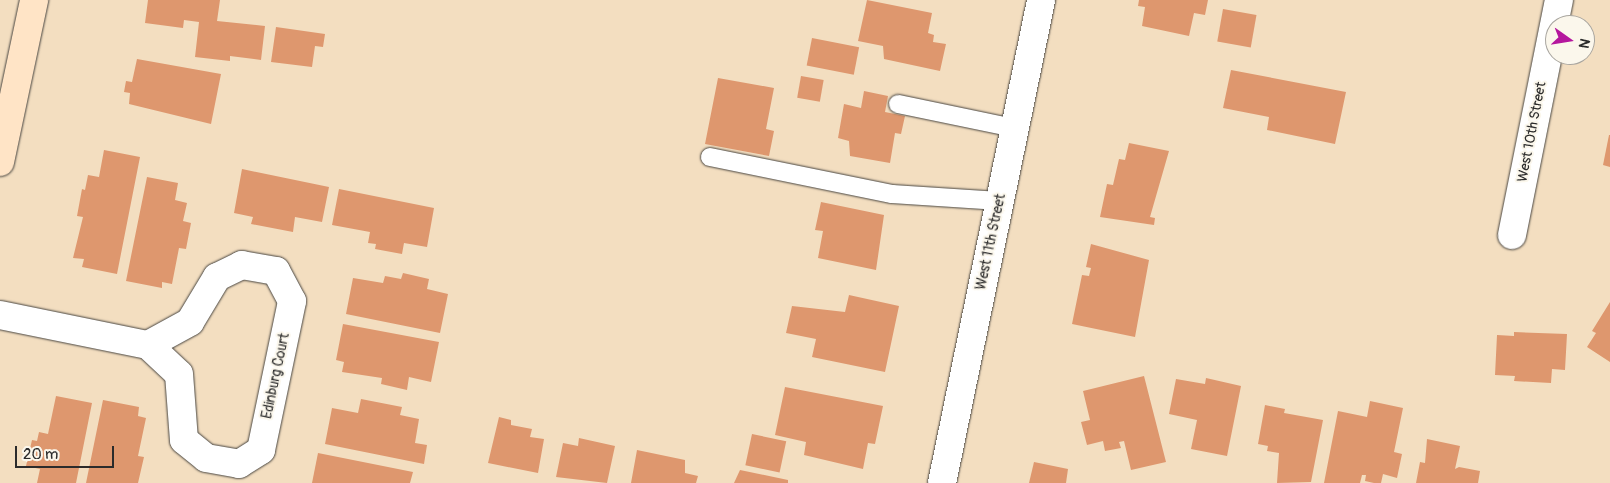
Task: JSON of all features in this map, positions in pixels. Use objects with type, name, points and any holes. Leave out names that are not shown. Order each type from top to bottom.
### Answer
[{"type":"street","points":[[0,162],[34,0]]},
{"type":"street","name":"West 11th Street","points":[[942,483],[1041,0]]},
{"type":"street","name":"West 10th Street","points":[[1512,235],[1559,0]]},
{"type":"street","name":"Edinburg Court","points":[[242,265],[276,271],[292,301],[261,450],[239,464],[206,458],[184,440],[179,374],[148,345],[190,322],[217,277],[242,265]]},
{"type":"street","points":[[0,315],[148,345]]},
{"type":"lane","points":[[898,104],[1014,128]]},
{"type":"lane","points":[[710,157],[892,194],[1000,200]]},
{"type":"building","points":[[148,0],[220,0],[217,21],[265,26],[261,60],[230,56],[230,61],[195,57],[199,22],[184,20],[183,28],[145,23]]},
{"type":"building","points":[[867,0],[932,13],[928,33],[934,35],[933,42],[946,44],[940,71],[884,59],[883,46],[858,41]]},
{"type":"building","points":[[1139,0],[1208,0],[1205,15],[1194,13],[1189,36],[1142,26],[1145,7],[1138,6]]},
{"type":"building","points":[[1223,9],[1256,15],[1251,47],[1217,41]]},
{"type":"building","points":[[276,27],[325,34],[323,47],[315,46],[312,67],[271,62]]},
{"type":"building","points":[[812,38],[859,47],[854,75],[807,65]]},
{"type":"building","points":[[137,59],[221,74],[211,124],[129,104],[130,93],[124,92],[126,81],[132,82]]},
{"type":"building","points":[[1231,70],[1346,92],[1335,144],[1267,130],[1269,117],[1223,108]]},
{"type":"building","points":[[801,76],[824,80],[820,102],[797,98]]},
{"type":"building","points":[[718,78],[774,88],[766,129],[774,131],[769,156],[705,144]]},
{"type":"building","points":[[864,91],[888,96],[885,112],[905,116],[901,134],[895,133],[890,163],[850,156],[849,141],[838,138],[844,104],[861,108]]},
{"type":"building","points":[[1610,135],[1610,167],[1603,165]]},
{"type":"building","points":[[1129,143],[1169,151],[1150,217],[1155,218],[1154,225],[1100,217],[1107,184],[1113,185],[1119,159],[1125,160]]},
{"type":"building","points":[[104,150],[140,157],[117,274],[82,267],[84,259],[73,258],[83,217],[77,216],[82,189],[85,190],[88,175],[99,177]]},
{"type":"building","points":[[242,169],[329,187],[322,222],[295,217],[293,232],[251,224],[253,217],[234,213]]},
{"type":"building","points":[[147,177],[178,183],[175,200],[187,203],[183,221],[191,223],[186,249],[179,248],[172,284],[162,282],[162,288],[126,281]]},
{"type":"building","points":[[339,189],[434,208],[427,247],[404,243],[402,254],[375,249],[376,244],[368,243],[370,232],[332,225]]},
{"type":"building","points":[[821,202],[884,215],[876,270],[818,258],[823,231],[815,230]]},
{"type":"building","points":[[1091,244],[1149,260],[1135,337],[1072,324],[1082,275],[1089,276],[1091,268],[1086,267]]},
{"type":"building","points":[[403,273],[429,279],[427,289],[448,294],[440,333],[346,314],[353,278],[383,283],[385,276],[401,279]]},
{"type":"building","points":[[849,295],[899,306],[885,372],[812,357],[816,339],[786,333],[792,306],[845,312]]},
{"type":"building","points":[[1610,302],[1610,362],[1587,347],[1596,333],[1592,331]]},
{"type":"building","points":[[343,324],[439,342],[431,382],[409,377],[407,390],[381,384],[382,378],[342,372],[344,362],[336,360]]},
{"type":"building","points":[[1514,332],[1567,334],[1565,370],[1552,369],[1551,383],[1514,381],[1515,376],[1495,375],[1497,335],[1514,336]]},
{"type":"building","points":[[1144,376],[1166,462],[1131,470],[1124,441],[1119,442],[1121,448],[1105,451],[1103,441],[1087,445],[1081,422],[1090,420],[1083,391]]},
{"type":"building","points":[[1206,378],[1241,386],[1227,456],[1191,449],[1197,420],[1169,414],[1176,379],[1205,384]]},
{"type":"building","points":[[785,387],[883,406],[875,444],[868,443],[863,469],[804,455],[806,442],[775,435]]},
{"type":"building","points":[[56,396],[92,403],[76,483],[37,483],[40,469],[26,466],[32,440],[37,441],[39,432],[48,434]]},
{"type":"building","points":[[361,399],[402,407],[400,415],[419,419],[415,443],[427,445],[424,464],[325,444],[332,408],[358,413]]},
{"type":"building","points":[[103,400],[139,407],[138,416],[146,418],[138,456],[144,457],[138,483],[86,483]]},
{"type":"building","points":[[1370,401],[1403,408],[1394,452],[1402,454],[1397,478],[1383,474],[1381,483],[1374,483],[1365,481],[1366,475],[1362,475],[1360,483],[1324,483],[1338,411],[1367,417]]},
{"type":"building","points":[[1265,405],[1285,409],[1284,413],[1323,420],[1311,482],[1277,483],[1279,453],[1267,451],[1268,446],[1258,444]]},
{"type":"building","points":[[499,417],[511,420],[511,425],[532,429],[530,437],[544,439],[538,473],[488,463]]},
{"type":"building","points":[[752,434],[786,441],[780,473],[745,465]]},
{"type":"building","points":[[579,438],[615,446],[607,483],[556,477],[563,443],[578,446]]},
{"type":"building","points":[[1427,439],[1460,446],[1455,469],[1459,467],[1480,471],[1478,483],[1416,483],[1420,462],[1425,463]]},
{"type":"building","points":[[637,450],[685,460],[685,473],[698,476],[696,483],[631,483]]},
{"type":"building","points":[[318,453],[413,472],[410,483],[312,483]]},
{"type":"building","points":[[1034,462],[1068,469],[1066,483],[1029,483]]},
{"type":"building","points":[[740,470],[788,480],[788,483],[734,483]]}]
